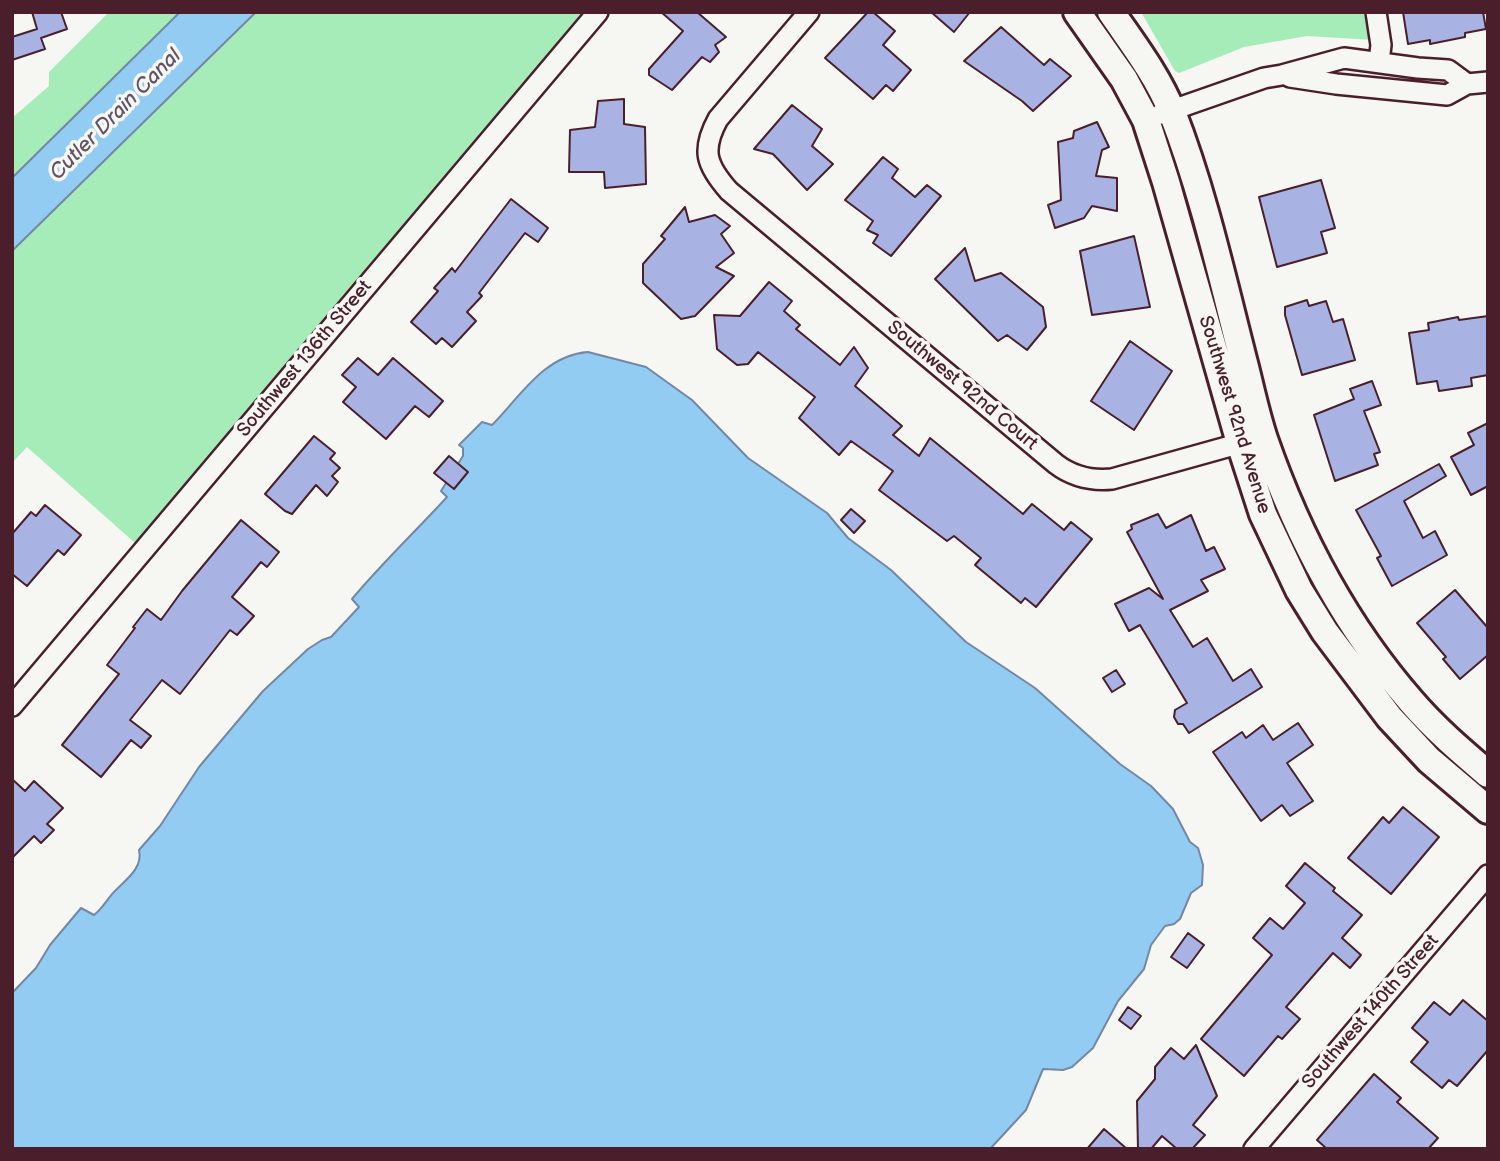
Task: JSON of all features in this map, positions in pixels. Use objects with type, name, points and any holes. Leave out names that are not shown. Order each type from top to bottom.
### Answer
[{"type":"street","name":"Southwest 136th Street","points":[[12,706],[598,12]]},
{"type":"street","name":"Southwest 92nd Court","points":[[809,12],[718,119],[708,143],[708,162],[718,179],[740,201],[1068,472],[1089,479],[1112,479],[1252,440]]},
{"type":"street","name":"Southwest 92nd Avenue","points":[[1077,12],[1124,79],[1146,120],[1252,440],[1289,504],[1324,574],[1351,621],[1412,702],[1444,736],[1488,774]]},
{"type":"street","name":"Southwest 92nd Avenue","points":[[1111,12],[1153,73],[1171,110],[1193,174],[1252,440],[1263,513],[1300,590],[1325,632],[1389,717],[1429,760],[1488,810]]},
{"type":"street","points":[[1376,12],[1381,45],[1379,62]]},
{"type":"street","points":[[1146,120],[1264,78],[1344,58],[1448,70],[1467,85]]},
{"type":"street","points":[[1282,75],[1336,85],[1447,95],[1467,85],[1488,82]]},
{"type":"street","name":"Southwest 140th Street","points":[[1254,1149],[1488,876]]},
{"type":"green space","points":[[109,12],[180,12],[12,178],[12,118],[49,86],[49,72]]},
{"type":"green space","points":[[256,12],[584,12],[135,543],[27,447],[12,463],[12,251]]},
{"type":"green space","points":[[1141,12],[1363,12],[1374,40],[1307,36],[1244,47],[1179,73],[1175,71]]},
{"type":"water","name":"Cutler Drain Canal","points":[[180,12],[256,12],[12,251],[12,178]]},
{"type":"water","points":[[588,352],[646,367],[692,400],[748,458],[827,513],[848,538],[891,570],[966,642],[1035,688],[1120,764],[1151,786],[1173,809],[1190,842],[1198,848],[1203,865],[1202,885],[1191,893],[1180,919],[1165,926],[1151,945],[1144,969],[1118,1001],[1093,1048],[1072,1067],[1063,1070],[1043,1069],[1026,1110],[990,1149],[12,1149],[12,993],[36,968],[50,945],[81,908],[94,915],[130,876],[139,862],[139,850],[160,826],[199,767],[263,691],[308,649],[331,637],[359,607],[352,599],[447,497],[441,491],[463,456],[463,448],[459,445],[482,422],[492,425],[546,369],[572,355]]},
{"type":"building","points":[[32,12],[61,12],[67,29],[41,38],[45,49],[12,60],[12,37],[37,29]]},
{"type":"building","points":[[661,12],[697,12],[726,37],[715,45],[719,52],[710,62],[702,57],[672,90],[649,75],[649,69],[683,31]]},
{"type":"building","points":[[868,12],[873,12],[895,31],[883,45],[911,70],[893,91],[886,85],[873,99],[825,58]]},
{"type":"building","points":[[931,12],[970,12],[954,32]]},
{"type":"building","points":[[1403,12],[1483,12],[1486,29],[1465,33],[1465,37],[1430,44],[1430,40],[1408,44]]},
{"type":"building","points":[[1001,27],[1044,65],[1050,59],[1071,76],[1033,111],[964,61]]},
{"type":"building","points":[[624,99],[624,124],[645,127],[646,184],[605,188],[604,172],[569,172],[570,130],[595,127],[598,101]]},
{"type":"building","points":[[792,105],[822,129],[812,146],[833,164],[807,190],[773,154],[754,149]]},
{"type":"building","points":[[1097,122],[1109,147],[1102,150],[1096,176],[1117,178],[1117,211],[1092,206],[1084,218],[1055,228],[1048,205],[1061,200],[1058,142],[1073,138],[1074,131]]},
{"type":"building","points":[[883,157],[898,169],[892,178],[915,197],[927,185],[941,196],[891,256],[873,243],[878,235],[867,230],[873,221],[845,200]]},
{"type":"building","points":[[1321,180],[1335,228],[1321,232],[1327,253],[1277,267],[1259,197]]},
{"type":"building","points":[[511,199],[548,228],[538,242],[525,233],[479,293],[482,296],[467,312],[476,321],[452,347],[442,338],[436,344],[411,322],[438,291],[434,288],[452,268],[455,272]]},
{"type":"building","points":[[685,207],[689,222],[715,215],[730,226],[721,234],[734,253],[716,267],[734,276],[695,316],[681,319],[643,283],[643,264],[665,239],[661,236]]},
{"type":"building","points":[[1134,236],[1150,307],[1092,315],[1080,251]]},
{"type":"building","points":[[965,248],[975,281],[1001,273],[1043,307],[1046,327],[1027,350],[1007,335],[998,341],[935,279]]},
{"type":"building","points":[[769,282],[792,301],[784,311],[800,325],[796,329],[840,365],[854,347],[868,368],[855,386],[902,426],[893,435],[919,456],[930,438],[1023,514],[1032,504],[1064,530],[1071,522],[1092,539],[1036,607],[1025,598],[1021,603],[975,565],[981,558],[954,536],[947,541],[879,490],[893,471],[851,441],[839,455],[799,418],[815,397],[758,352],[748,364],[737,365],[717,349],[714,315],[740,316]]},
{"type":"building","points":[[1307,300],[1309,306],[1326,301],[1333,322],[1343,319],[1355,360],[1302,375],[1285,307]]},
{"type":"building","points":[[1488,316],[1488,375],[1471,378],[1472,386],[1439,391],[1437,381],[1417,384],[1409,333],[1429,330],[1428,323],[1458,317],[1459,320]]},
{"type":"building","points":[[1130,341],[1172,371],[1134,430],[1091,401]]},
{"type":"building","points":[[358,358],[378,375],[393,358],[443,401],[429,417],[415,406],[386,439],[343,402],[356,387],[342,375]]},
{"type":"building","points":[[1372,381],[1381,405],[1364,411],[1380,452],[1374,454],[1378,465],[1335,481],[1314,415],[1354,399],[1350,389]]},
{"type":"building","points":[[1488,423],[1488,486],[1471,495],[1451,457],[1474,445],[1468,433]]},
{"type":"building","points":[[314,436],[335,453],[330,459],[340,468],[332,476],[338,482],[327,496],[316,485],[292,514],[265,494]]},
{"type":"building","points":[[449,456],[468,472],[454,489],[434,473]]},
{"type":"building","points":[[1439,464],[1446,476],[1404,501],[1423,538],[1435,531],[1447,555],[1392,586],[1377,558],[1381,556],[1356,510]]},
{"type":"building","points":[[45,505],[81,535],[64,555],[58,550],[27,586],[12,574],[12,534],[31,512],[36,516]]},
{"type":"building","points":[[851,509],[865,521],[854,533],[841,520]]},
{"type":"building","points":[[1158,514],[1166,528],[1191,515],[1206,551],[1214,547],[1225,569],[1201,580],[1208,591],[1170,610],[1193,647],[1207,638],[1233,681],[1251,669],[1262,687],[1189,733],[1174,717],[1175,710],[1187,703],[1140,625],[1129,631],[1115,604],[1149,588],[1163,599],[1127,532],[1132,529],[1131,525]]},
{"type":"building","points":[[241,520],[279,552],[267,567],[261,562],[232,597],[254,616],[237,635],[230,630],[180,694],[162,680],[130,720],[151,736],[141,748],[131,740],[101,777],[62,745],[119,674],[107,665],[147,609],[161,620]]},
{"type":"building","points":[[1455,590],[1488,628],[1488,655],[1460,679],[1443,659],[1446,657],[1417,623]]},
{"type":"building","points":[[1116,670],[1125,684],[1112,692],[1103,678]]},
{"type":"building","points":[[1298,723],[1313,745],[1287,763],[1313,801],[1290,816],[1282,805],[1261,821],[1213,752],[1242,732],[1246,738],[1263,725],[1273,740]]},
{"type":"building","points":[[12,779],[25,791],[34,781],[63,808],[47,824],[54,830],[41,843],[34,836],[12,858]]},
{"type":"building","points":[[1403,807],[1439,837],[1391,894],[1348,858],[1383,817],[1389,823]]},
{"type":"building","points":[[1305,863],[1362,915],[1342,938],[1361,955],[1350,968],[1333,953],[1286,1007],[1300,1019],[1282,1039],[1278,1036],[1244,1076],[1201,1039],[1272,955],[1253,938],[1270,918],[1283,929],[1305,903],[1286,886]]},
{"type":"building","points":[[1188,933],[1204,945],[1187,968],[1171,957]]},
{"type":"building","points":[[1463,1000],[1488,1021],[1488,1050],[1457,1086],[1449,1080],[1442,1088],[1411,1062],[1428,1042],[1412,1028],[1434,1002],[1450,1015]]},
{"type":"building","points":[[1128,1007],[1141,1016],[1131,1029],[1119,1020]]},
{"type":"building","points":[[1196,1045],[1217,1096],[1193,1125],[1205,1135],[1192,1149],[1177,1149],[1162,1136],[1151,1149],[1138,1149],[1137,1101],[1155,1079],[1155,1067],[1171,1048],[1184,1059]]},
{"type":"building","points":[[1374,1074],[1401,1098],[1397,1102],[1438,1138],[1428,1149],[1327,1149],[1317,1140]]},
{"type":"building","points":[[1104,1129],[1127,1149],[1087,1149]]}]
